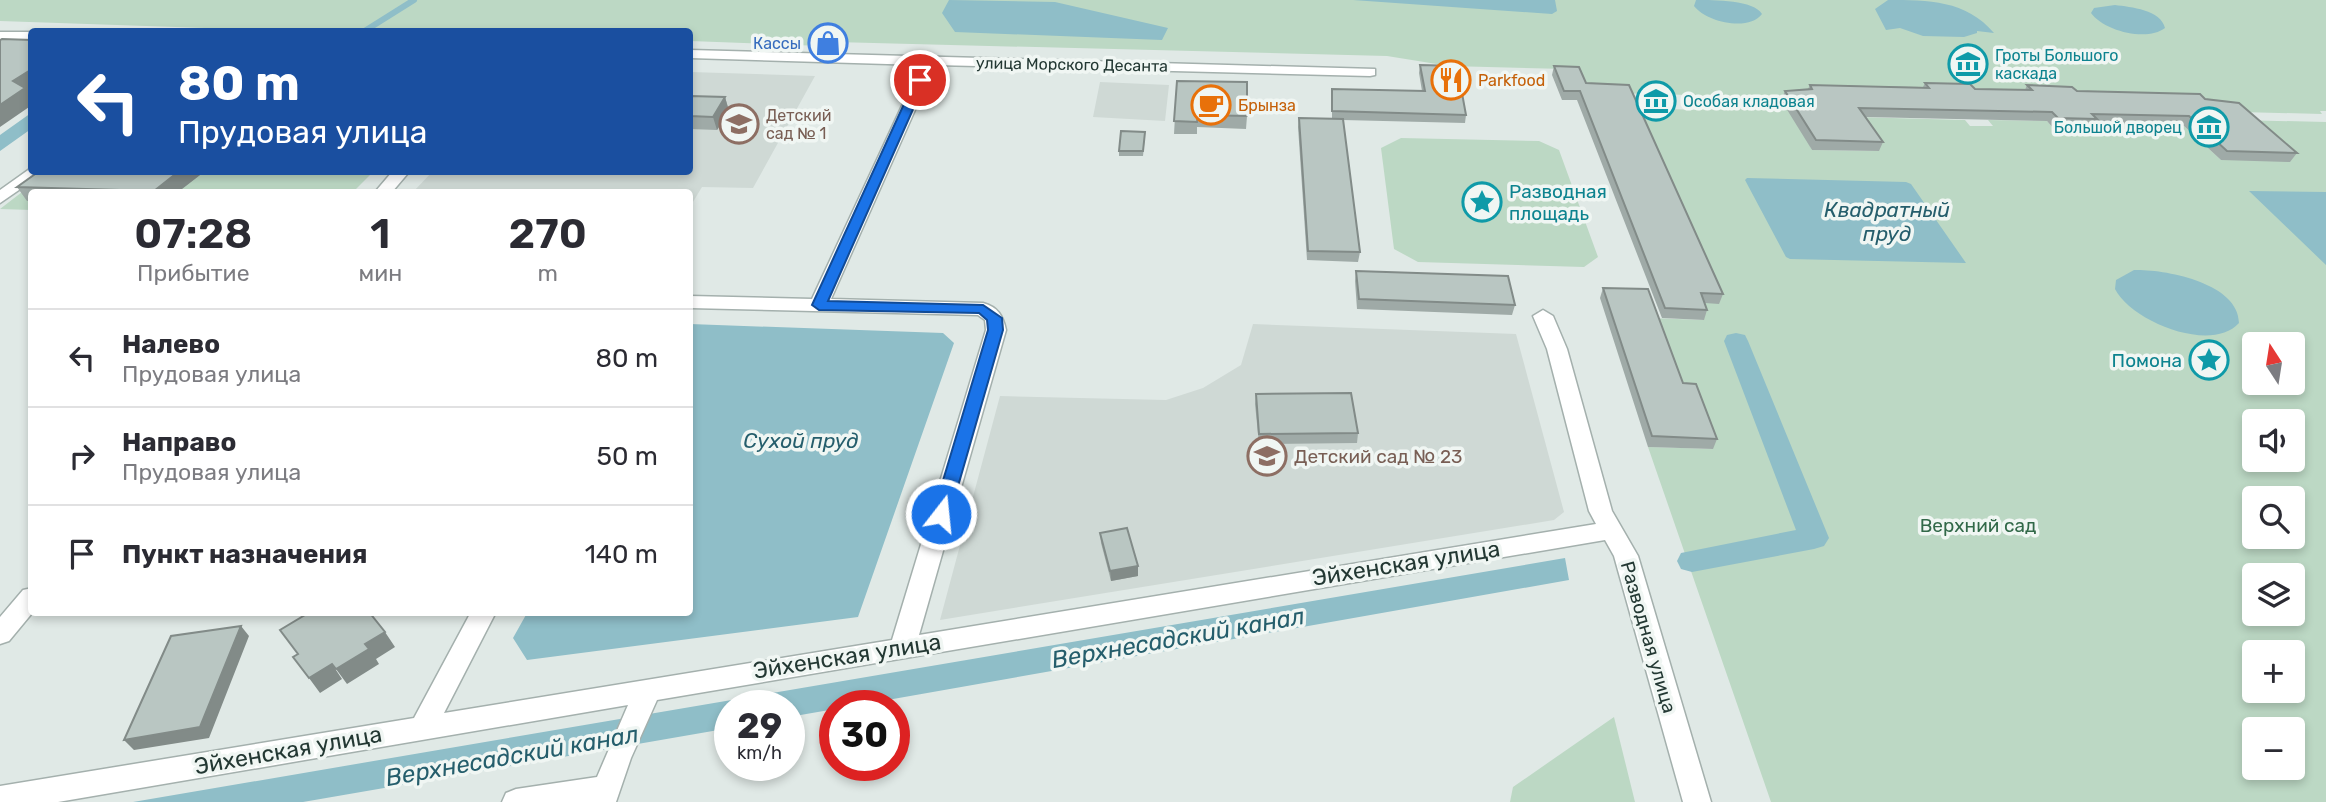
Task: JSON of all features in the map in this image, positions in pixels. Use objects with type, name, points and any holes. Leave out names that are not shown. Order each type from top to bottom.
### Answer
[{"type":"street","points":[[0,36],[28,36]]},
{"type":"street","name":"улица Морского Десанта","points":[[693,54],[1370,72]]},
{"type":"street","points":[[819,305],[930,60]]},
{"type":"street","points":[[1255,68],[1255,85]]},
{"type":"street","points":[[0,198],[33,175]]},
{"type":"street","points":[[386,189],[398,175]]},
{"type":"street","points":[[693,302],[983,309],[994,318],[996,330],[902,646]]},
{"type":"street","name":"Разводная улица","points":[[1543,316],[1558,349],[1601,511],[1626,556],[1697,802]]},
{"type":"street","name":"Эйхенская улица","points":[[0,799],[424,727],[645,698],[902,646],[1611,530]]},
{"type":"street","points":[[0,634],[28,602]]},
{"type":"street","points":[[424,727],[482,616]]},
{"type":"street","points":[[516,802],[603,795],[645,698]]},
{"type":"shaded area","name":"Детский сад № 1","points":[[693,72],[815,76],[753,188],[702,187],[693,202],[693,189],[416,189],[429,175],[693,175]]},
{"type":"shaded area","points":[[1100,82],[1169,85],[1165,121],[1093,117]]},
{"type":"shaded area","name":"Детский сад № 23","points":[[1253,324],[1516,334],[1564,512],[1554,520],[940,620],[1000,396],[1166,400],[1203,388],[1241,365]]},
{"type":"green space","points":[[0,0],[2326,0],[2326,111],[2320,111],[2322,114],[1696,98],[1694,95],[1650,93],[1611,96],[1581,104],[1566,69],[1449,66],[1387,56],[835,42],[832,46],[821,46],[693,41],[693,28],[207,28],[0,21]]},
{"type":"green space","name":"Верхний сад","points":[[1632,108],[1791,109],[1812,150],[1879,151],[1855,117],[1965,120],[1970,126],[1993,126],[1988,120],[2047,121],[2053,128],[2091,129],[2087,123],[2184,126],[2221,160],[2236,120],[2326,122],[2326,802],[1771,802],[1648,447],[1713,449],[1679,394],[1651,318],[1703,320]]},
{"type":"green space","name":"Разводная площадь","points":[[1401,138],[1539,141],[1559,150],[1598,257],[1584,267],[1418,262],[1394,249],[1381,148]]},
{"type":"green space","points":[[44,175],[370,175],[356,189],[28,189],[28,210],[0,209]]},
{"type":"green space","points":[[1614,717],[1635,802],[1510,802],[1513,787]]},
{"type":"water","points":[[949,0],[1055,2],[1168,28],[1162,40],[955,32],[942,13]]},
{"type":"water","points":[[1353,0],[1555,0],[1557,11],[1552,14]]},
{"type":"water","points":[[1696,0],[1743,3],[1758,9],[1762,14],[1748,23],[1728,23],[1700,12],[1694,6]]},
{"type":"water","points":[[1888,0],[1932,2],[1959,8],[1983,22],[1994,33],[1977,31],[1964,37],[1923,36],[1900,28],[1886,30],[1875,9]]},
{"type":"water","points":[[2115,5],[2152,13],[2165,28],[2148,34],[2126,32],[2106,25],[2091,13],[2094,8]]},
{"type":"water","points":[[28,115],[28,131],[0,151],[0,135]]},
{"type":"water","name":"Квадратный пруд","points":[[1745,180],[1906,182],[1911,184],[1966,263],[1790,259],[1786,257]]},
{"type":"water","points":[[2249,191],[2326,192],[2326,265]]},
{"type":"water","points":[[2134,270],[2181,276],[2214,288],[2236,309],[2239,323],[2226,332],[2210,335],[2172,330],[2154,322],[2124,301],[2115,289],[2116,280]]},
{"type":"water","name":"Сухой пруд","points":[[693,324],[943,333],[954,343],[858,617],[527,660],[513,638],[525,616],[693,616]]},
{"type":"water","name":"Верхнесадский канал","points":[[1565,558],[1569,580],[910,696],[910,690],[819,690],[819,712],[805,714],[805,690],[790,690]]},
{"type":"water","name":"Верхнесадский канал","points":[[714,703],[714,731],[303,802],[133,802]]},
{"type":"building","points":[[0,40],[28,40],[28,72],[13,81],[25,88],[0,105]]},
{"type":"building","points":[[1420,65],[1457,66],[1466,115],[1332,111],[1332,89],[1425,91]]},
{"type":"building","points":[[1554,66],[1579,67],[1586,83],[1629,85],[1723,294],[1701,293],[1707,310],[1665,308],[1580,91],[1564,91]]},
{"type":"building","points":[[1177,81],[1247,82],[1247,116],[1198,115],[1197,122],[1174,121]]},
{"type":"building","points":[[1925,83],[1970,84],[1975,89],[2032,90],[2027,85],[2072,87],[2077,91],[2200,94],[2205,99],[2239,103],[2297,153],[2227,151],[2189,116],[2092,114],[2097,119],[2058,118],[2052,112],[1859,108],[1883,142],[1816,140],[1785,91],[1812,89],[1810,85],[1929,88]]},
{"type":"building","points":[[693,96],[725,97],[713,117],[693,116]]},
{"type":"building","points":[[1299,118],[1343,119],[1360,252],[1308,251]]},
{"type":"building","points":[[1121,131],[1145,132],[1143,151],[1119,151]]},
{"type":"building","points":[[34,175],[174,175],[157,189],[17,187]]},
{"type":"building","points":[[1356,271],[1508,276],[1515,305],[1359,299]]},
{"type":"building","points":[[1603,288],[1648,289],[1683,383],[1696,384],[1717,439],[1652,436]]},
{"type":"building","points":[[1351,393],[1358,433],[1259,434],[1256,394]]},
{"type":"building","points":[[1127,528],[1138,566],[1110,571],[1100,533]]},
{"type":"building","points":[[303,616],[372,616],[385,632],[365,644],[369,649],[336,669],[332,664],[309,678],[293,657],[298,654],[280,630]]},
{"type":"building","points":[[241,626],[200,727],[124,740],[171,636]]},
{"type":"waterway","points":[[369,28],[414,0]]},
{"type":"waterway","points":[[1692,561],[1814,538],[1736,341]]},
{"type":"place","name":"Кассы","points":[[828,43]]},
{"type":"place","name":"Гроты Большого каскада","points":[[1968,64]]},
{"type":"place","name":"Parkfood","points":[[1451,80]]},
{"type":"place","name":"Особая кладовая","points":[[1656,101]]},
{"type":"place","name":"Брынза","points":[[1211,105]]},
{"type":"place","name":"Детский сад № 1","points":[[739,124]]},
{"type":"place","name":"Большой дворец","points":[[2209,127]]},
{"type":"place","name":"Разводная площадь","points":[[1482,202]]},
{"type":"place","name":"Помона","points":[[2209,360]]},
{"type":"place","name":"Детский сад № 23","points":[[1267,456]]},
{"type":"route","points":[[920,80],[819,305],[983,309],[994,318],[996,330],[941,514]]}]
